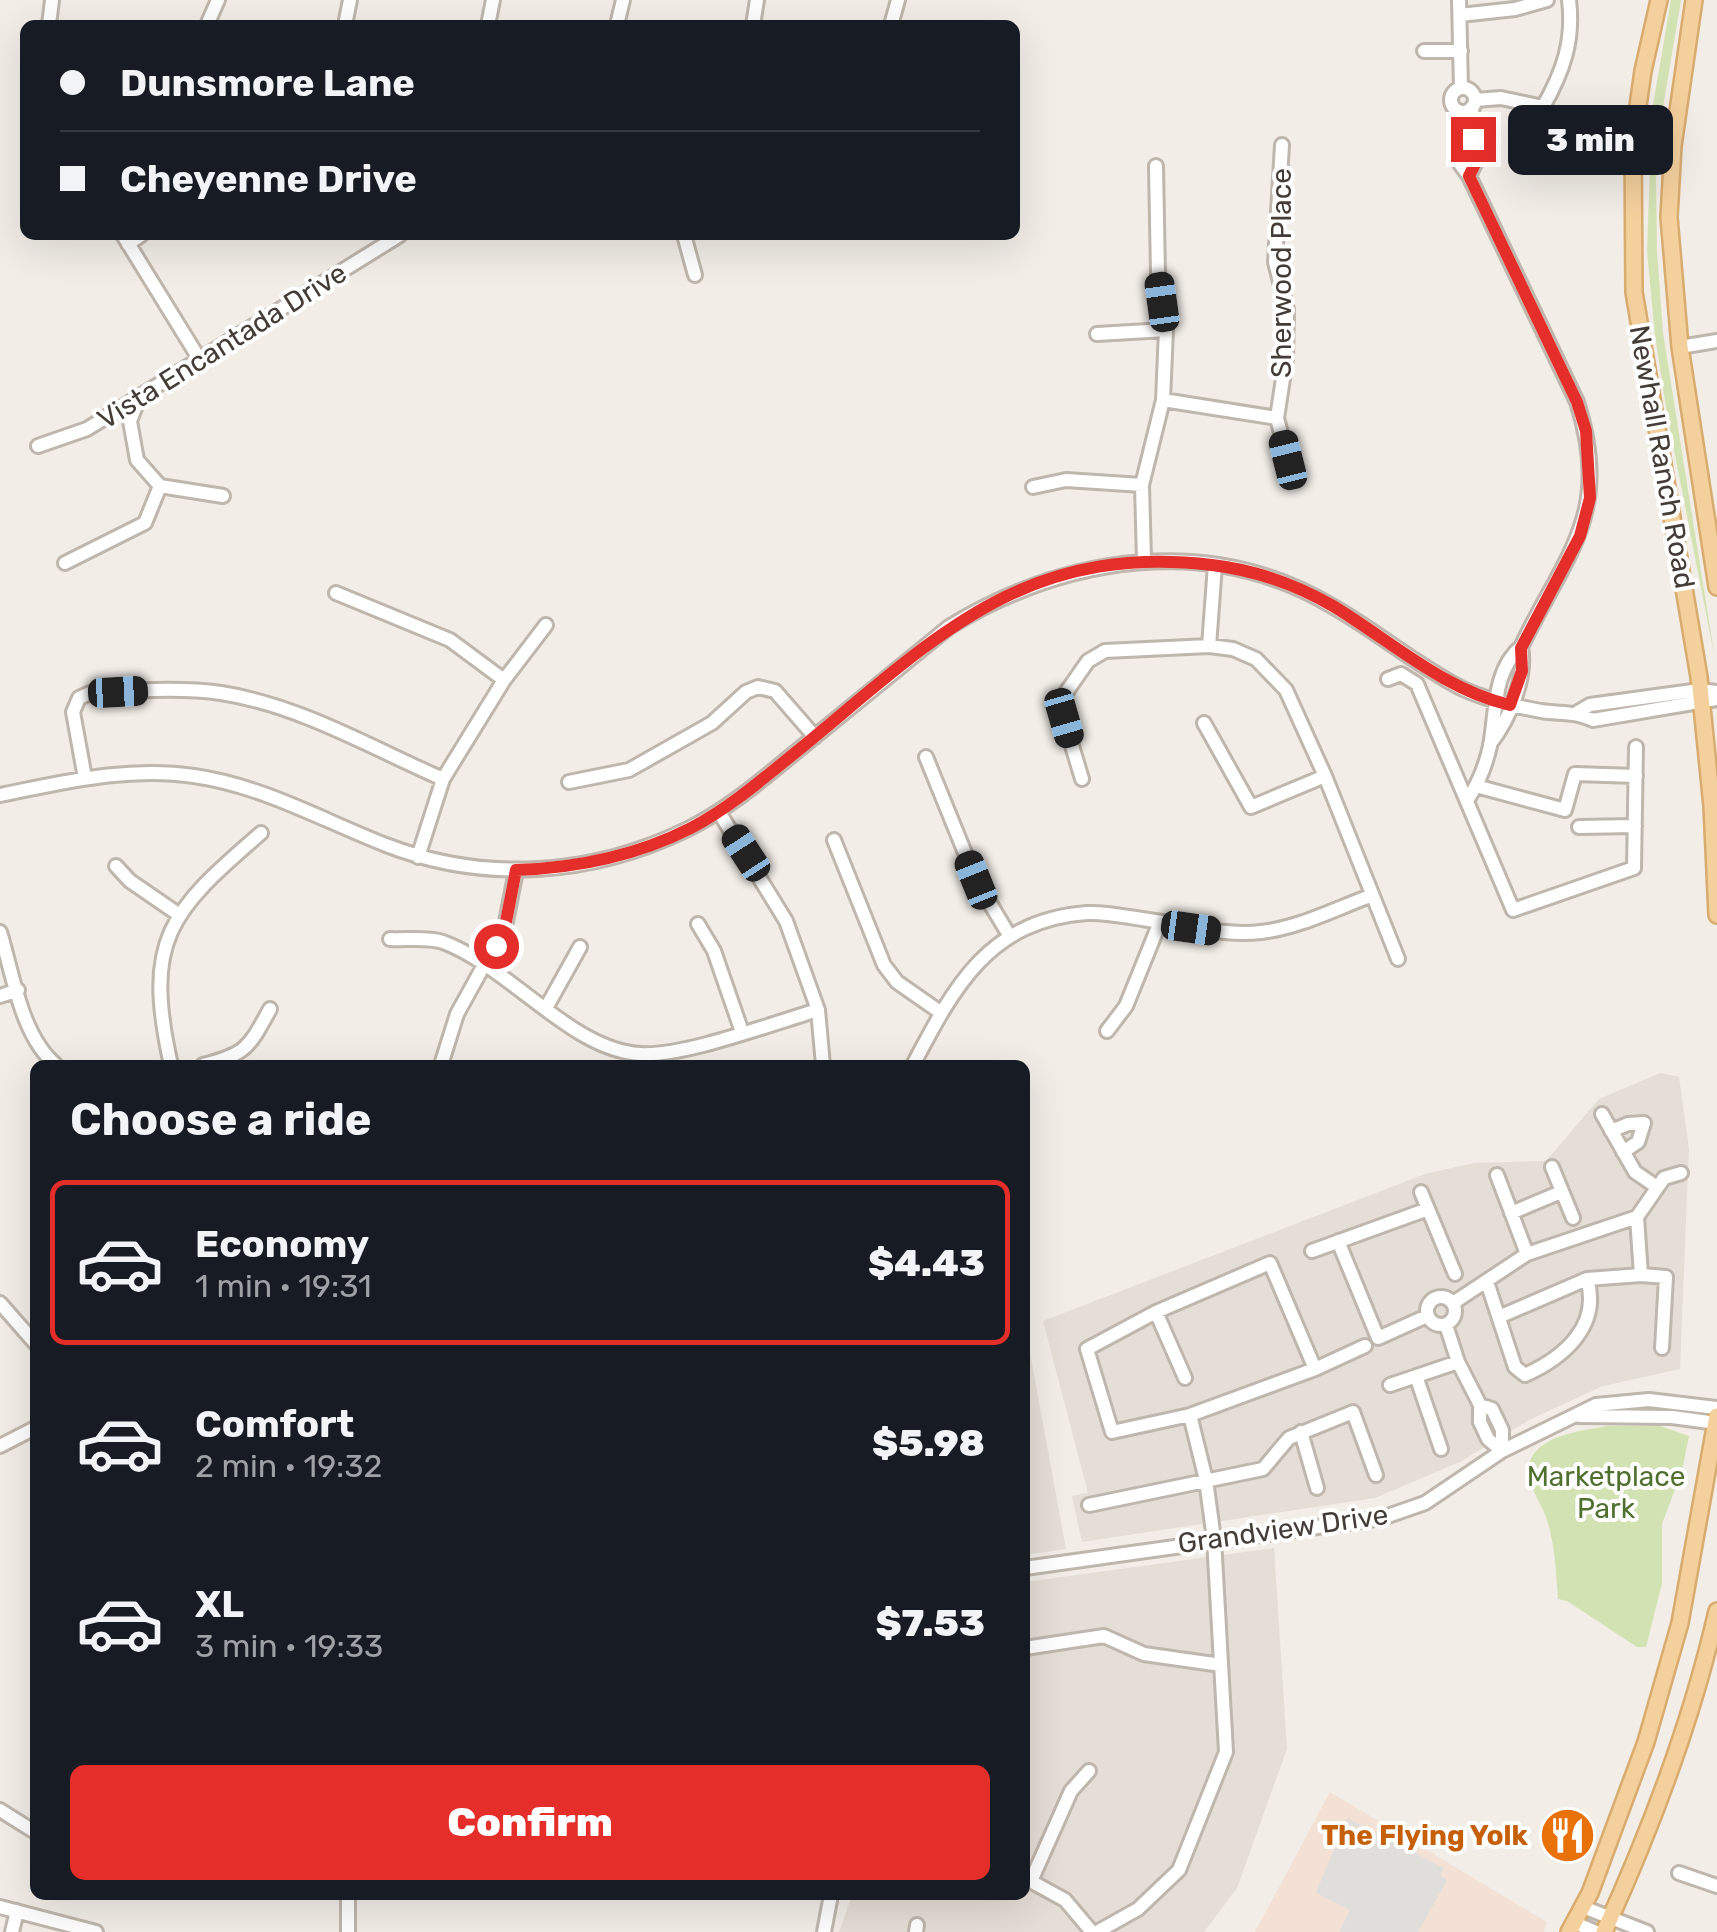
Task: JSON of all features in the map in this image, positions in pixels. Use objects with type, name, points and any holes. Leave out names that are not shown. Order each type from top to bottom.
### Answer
[{"type":"main road","name":"Newhall Ranch Road","points":[[1659,0],[1643,70],[1633,141],[1634,292],[1709,696],[1717,915]]},
{"type":"main road","name":"Newhall Ranch Road","points":[[1693,4],[1673,146],[1669,217],[1680,348],[1717,587]]},
{"type":"main road","points":[[1572,1928],[1646,1742],[1680,1623],[1717,1421]]},
{"type":"main road","points":[[1607,1925],[1676,1754],[1717,1610]]},
{"type":"street","points":[[1468,799],[1490,744],[1490,726],[1510,657],[1521,648],[1580,536],[1590,498],[1590,460],[1577,402],[1460,164],[1457,110],[1452,98],[1461,88],[1460,7],[1515,8],[1547,0]]},
{"type":"street","points":[[1543,107],[1565,63],[1571,20],[1569,0]]},
{"type":"street","points":[[1424,52],[1461,50]]},
{"type":"street","points":[[1461,88],[1472,92],[1475,164],[1469,176]]},
{"type":"street","points":[[1457,110],[1465,111],[1473,103],[1502,98],[1543,107],[1562,126],[1585,139],[1633,141]]},
{"type":"street","name":"Sherwood Place","points":[[1282,144],[1276,262],[1286,310],[1286,359],[1277,418],[1288,460]]},
{"type":"street","points":[[1144,561],[1142,485],[1163,400],[1166,330],[1158,274],[1156,166]]},
{"type":"street","points":[[127,240],[200,360]]},
{"type":"street","name":"Vista Encantada Drive","points":[[38,446],[88,429],[392,240]]},
{"type":"street","points":[[685,240],[695,275]]},
{"type":"street","points":[[1096,334],[1166,330]]},
{"type":"street","points":[[1680,348],[1717,340]]},
{"type":"street","points":[[139,398],[130,420],[137,460],[160,486],[223,496]]},
{"type":"street","points":[[1163,400],[1277,418]]},
{"type":"street","points":[[1033,487],[1066,480],[1142,485]]},
{"type":"street","points":[[64,563],[145,523],[160,486]]},
{"type":"street","points":[[0,794],[85,778],[156,772],[196,776],[244,786],[418,857],[516,870],[579,866],[655,844],[719,812],[949,628],[990,602],[1056,576],[1144,561],[1257,573],[1330,604],[1451,682],[1496,702],[1546,712],[1578,712],[1590,705],[1709,696]]},
{"type":"street","points":[[1209,646],[1216,566]]},
{"type":"street","points":[[336,593],[450,640],[504,680]]},
{"type":"street","points":[[418,857],[444,779],[504,680],[546,625]]},
{"type":"street","points":[[1082,779],[1064,718],[1065,694],[1088,661],[1106,651],[1209,646],[1233,649],[1256,659],[1286,690],[1398,959]]},
{"type":"street","points":[[1490,744],[1502,730],[1522,671],[1521,648]]},
{"type":"street","points":[[1388,680],[1401,674],[1417,684],[1513,910],[1634,868],[1636,747]]},
{"type":"street","points":[[568,782],[629,770],[712,723],[746,692],[758,687],[775,691],[815,736]]},
{"type":"street","points":[[85,778],[73,712],[79,698],[172,689],[223,694],[284,709],[444,779]]},
{"type":"street","points":[[1204,723],[1251,807],[1325,776]]},
{"type":"street","points":[[926,756],[976,880],[1008,935]]},
{"type":"street","points":[[1476,786],[1564,810],[1576,774],[1636,776]]},
{"type":"street","points":[[719,812],[786,921],[818,1010],[823,1060]]},
{"type":"street","points":[[1579,827],[1635,826]]},
{"type":"street","points":[[171,1060],[161,1018],[160,985],[162,957],[178,914],[206,880],[261,833]]},
{"type":"street","points":[[834,840],[884,965],[897,982],[940,1012]]},
{"type":"street","points":[[116,866],[130,881],[178,914]]},
{"type":"street","points":[[443,1060],[457,1014],[505,927],[516,870]]},
{"type":"street","points":[[916,1060],[969,968],[1008,935],[1051,918],[1090,913],[1216,932],[1260,932],[1370,896]]},
{"type":"street","points":[[1107,1031],[1126,1006],[1160,922]]},
{"type":"street","points":[[698,924],[714,951],[742,1032]]},
{"type":"street","points":[[0,932],[30,1029],[50,1060]]},
{"type":"street","points":[[390,939],[440,941],[486,965],[585,1036],[614,1050],[667,1053],[818,1010]]},
{"type":"street","points":[[546,1008],[580,947]]},
{"type":"street","points":[[0,996],[18,990]]},
{"type":"street","points":[[221,1060],[250,1046],[270,1009]]},
{"type":"street","points":[[1602,1114],[1635,1172],[1657,1187]]},
{"type":"street","points":[[1610,1131],[1644,1123],[1638,1142],[1623,1152]]},
{"type":"street","points":[[1552,1167],[1573,1218]]},
{"type":"street","points":[[1641,1275],[1637,1217],[1664,1178],[1680,1172]]},
{"type":"street","points":[[1497,1175],[1527,1254]]},
{"type":"street","points":[[1421,1192],[1456,1274]]},
{"type":"street","points":[[1511,1214],[1562,1192]]},
{"type":"street","points":[[1312,1252],[1428,1209]]},
{"type":"street","points":[[1453,1303],[1527,1254],[1637,1217]]},
{"type":"street","points":[[1338,1241],[1378,1338],[1427,1316]]},
{"type":"street","points":[[1315,1369],[1270,1262],[1156,1312],[1087,1349],[1112,1432],[1190,1415],[1315,1369],[1364,1346]]},
{"type":"street","points":[[1488,1282],[1515,1367],[1525,1375],[1563,1350],[1588,1321],[1592,1295],[1588,1278]]},
{"type":"street","points":[[1501,1316],[1588,1278],[1666,1278],[1662,1348]]},
{"type":"street","points":[[1436,1297],[1453,1303],[1454,1316],[1446,1325],[1436,1325],[1427,1316],[1427,1306],[1436,1297]]},
{"type":"street","points":[[0,1303],[30,1337]]},
{"type":"street","points":[[1156,1312],[1185,1378]]},
{"type":"street","points":[[1446,1325],[1458,1362],[1480,1405],[1492,1408],[1502,1430],[1502,1452]]},
{"type":"street","points":[[1390,1384],[1458,1362]]},
{"type":"street","points":[[1416,1376],[1441,1449]]},
{"type":"street","name":"Grandview Drive","points":[[1030,1567],[1405,1511],[1450,1488],[1502,1452],[1596,1405],[1620,1400],[1717,1408]]},
{"type":"street","points":[[1089,1505],[1263,1469],[1289,1438],[1354,1412],[1376,1475]]},
{"type":"street","points":[[1030,1880],[1065,1900],[1094,1932],[1138,1909],[1179,1870],[1226,1752],[1214,1539],[1206,1480],[1190,1415]]},
{"type":"street","name":"Grandview Drive","points":[[1578,1416],[1717,1421]]},
{"type":"street","points":[[0,1446],[30,1431]]},
{"type":"street","points":[[1301,1432],[1317,1488]]},
{"type":"street","points":[[1030,1647],[1104,1636],[1144,1654],[1221,1665]]},
{"type":"street","points":[[1030,1875],[1072,1791],[1089,1771]]},
{"type":"street","points":[[0,1810],[30,1829]]},
{"type":"street","points":[[1679,1873],[1717,1886]]},
{"type":"street","points":[[348,1900],[348,1932]]},
{"type":"street","points":[[824,1932],[831,1900]]},
{"type":"street","points":[[0,1907],[96,1932]]},
{"type":"street","points":[[1583,1907],[1607,1925],[1646,1932]]},
{"type":"street","points":[[12,1932],[17,1911]]},
{"type":"street","points":[[1572,1928],[1596,1932]]},
{"type":"shaded area","points":[[1660,1073],[1679,1077],[1689,1149],[1680,1369],[1603,1386],[1531,1419],[1460,1462],[1375,1498],[1082,1542],[1072,1496],[1088,1493],[1043,1321],[1425,1174],[1474,1163],[1546,1161],[1599,1099]]},
{"type":"shaded area","points":[[1030,1353],[1066,1549],[1030,1554]]},
{"type":"shaded area","points":[[1274,1548],[1287,1749],[1237,1888],[1204,1932],[839,1932],[850,1900],[1030,1900],[1030,1581]]},
{"type":"shaded area","points":[[1330,1792],[1547,1922],[1544,1932],[1255,1932]]},
{"type":"shaded area","points":[[1347,1818],[1444,1868],[1440,1875],[1447,1880],[1418,1932],[1339,1932],[1350,1910],[1316,1893]]},
{"type":"green space","points":[[1671,0],[1681,0],[1662,113],[1656,177],[1657,251],[1663,333],[1715,659],[1667,414],[1647,251],[1652,111]]},
{"type":"green space","name":"Marketplace Park","points":[[1607,1426],[1660,1426],[1689,1436],[1682,1471],[1662,1524],[1662,1583],[1646,1647],[1637,1647],[1558,1599],[1550,1530],[1529,1476],[1535,1452],[1544,1444]]},
{"type":"place","name":"The Flying Yolk","points":[[1567,1835]]},
{"type":"route","points":[[496,946],[505,927],[516,870],[579,866],[655,844],[689,829],[746,792],[949,628],[990,602],[1056,576],[1144,561],[1257,573],[1330,604],[1463,689],[1510,705],[1524,661],[1521,648],[1580,536],[1590,498],[1590,460],[1577,402],[1469,176],[1475,164],[1473,139]]}]
